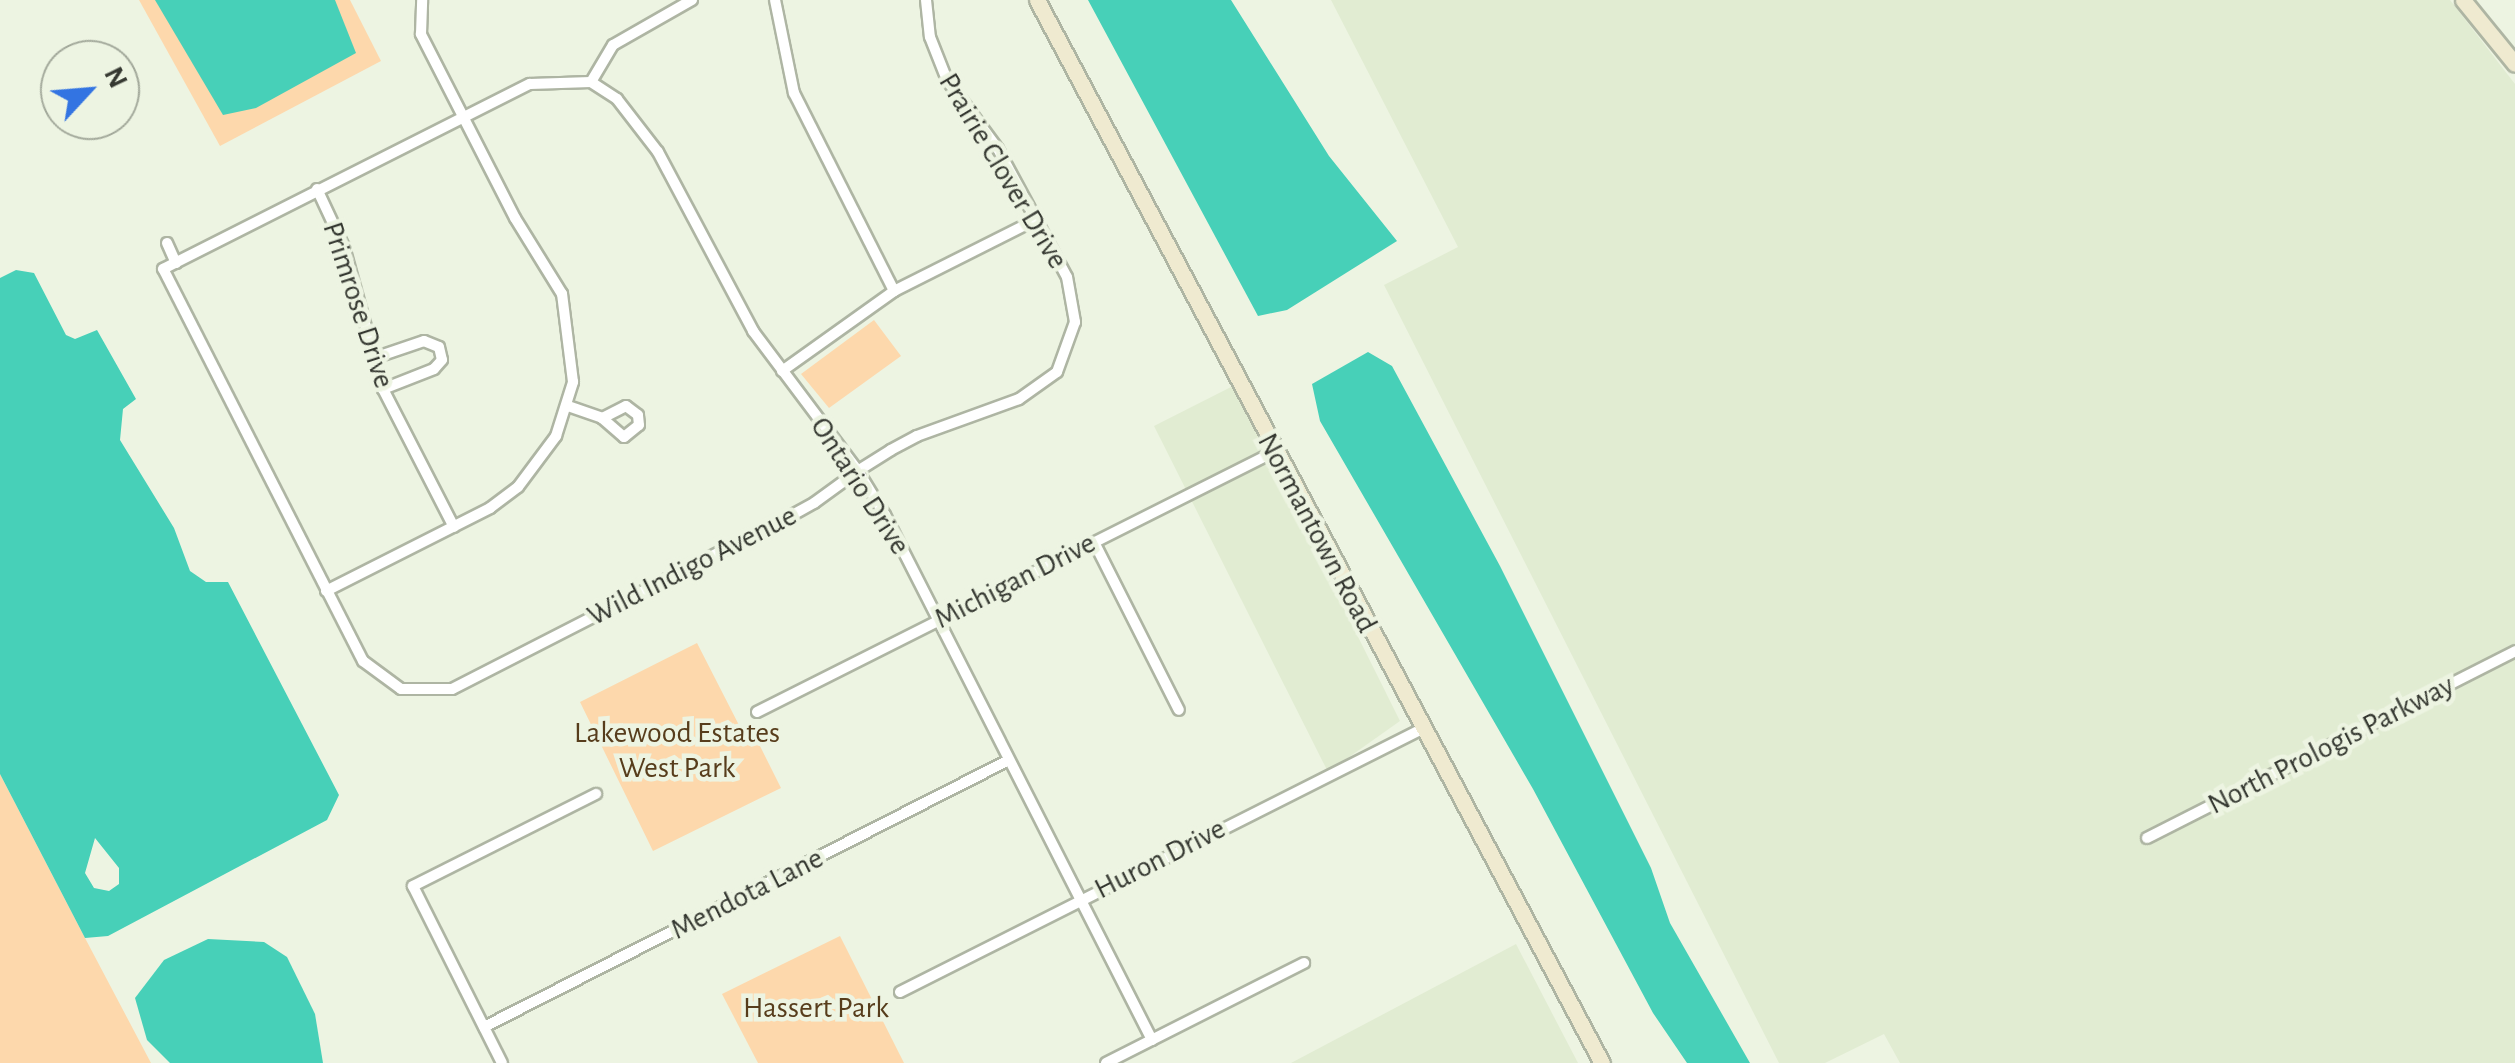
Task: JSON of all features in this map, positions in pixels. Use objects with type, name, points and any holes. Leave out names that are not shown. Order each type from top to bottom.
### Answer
[{"type":"street","points":[[326,592],[490,508],[539,466],[568,406],[574,356],[562,294],[421,34],[422,0]]},
{"type":"street","points":[[166,244],[176,262],[462,114],[530,84],[591,82],[613,44],[692,0]]},
{"type":"street","points":[[775,0],[794,94],[894,291]]},
{"type":"street","name":"Prairie Clover Drive","points":[[926,0],[930,37],[947,80],[998,149],[1066,277],[1074,303],[1072,342]]},
{"type":"street","name":"Normantown Road","points":[[1037,0],[1602,1063]]},
{"type":"street","points":[[2464,0],[2515,64]]},
{"type":"street","name":"Ontario Drive","points":[[591,82],[638,120],[782,372],[858,471],[1152,1040]]},
{"type":"street","name":"Primrose Drive","points":[[317,189],[344,248],[372,358],[384,388],[454,527]]},
{"type":"street","points":[[782,372],[894,291],[1036,219]]},
{"type":"street","name":"Wild Indigo Avenue","points":[[176,262],[163,269],[326,592],[363,662],[380,678],[401,689],[452,689],[794,514],[916,436],[1019,400],[1056,372],[1072,342]]},
{"type":"street","points":[[372,358],[424,340],[439,347],[442,360],[434,369],[384,388]]},
{"type":"street","points":[[568,406],[602,418]]},
{"type":"street","name":"Michigan Drive","points":[[757,712],[1274,452]]},
{"type":"street","points":[[1094,542],[1179,710]]},
{"type":"street","name":"North Prologis Parkway","points":[[2147,838],[2515,652]]},
{"type":"street","name":"Huron Drive","points":[[900,992],[1422,729]]},
{"type":"street","name":"Mendota Lane","points":[[484,1027],[1010,760]]},
{"type":"street","points":[[502,1063],[413,886],[596,794]]},
{"type":"street","points":[[1106,1063],[1304,963]]},
{"type":"shaded area","points":[[1331,0],[2450,0],[2515,84],[2515,1063],[1900,1063],[1884,1034],[1825,1063],[1779,1063],[1384,285],[1458,247]]},
{"type":"shaded area","points":[[1233,386],[1400,721],[1328,772],[1154,426]]},
{"type":"shaded area","points":[[1516,944],[1578,1063],[1291,1063]]},
{"type":"green space","points":[[139,0],[350,0],[381,61],[220,146]]},
{"type":"green space","points":[[874,320],[901,356],[829,408],[801,374]]},
{"type":"green space","name":"Lakewood Estates West Park","points":[[697,643],[742,731],[755,736],[781,788],[653,851],[580,702]]},
{"type":"green space","points":[[0,774],[85,938],[151,1063],[0,1063]]},
{"type":"green space","name":"Hassert Park","points":[[840,936],[904,1063],[758,1063],[722,994]]},
{"type":"water","points":[[155,0],[335,0],[356,53],[256,108],[223,115]]},
{"type":"water","points":[[1088,0],[1231,0],[1329,156],[1397,241],[1287,310],[1258,316]]},
{"type":"water","points":[[16,270],[34,273],[66,335],[75,339],[97,330],[136,399],[123,409],[120,440],[174,528],[190,571],[206,582],[228,582],[339,795],[327,820],[108,936],[85,938],[0,774],[0,278]],"holes":[[[95,838],[119,868],[119,884],[109,891],[94,888],[85,873]]]},
{"type":"water","points":[[1368,352],[1392,366],[1500,566],[1651,868],[1670,923],[1750,1063],[1687,1063],[1653,1013],[1533,789],[1320,421],[1312,384]]},
{"type":"water","points":[[208,939],[264,942],[287,957],[315,1014],[323,1063],[170,1063],[147,1040],[135,998],[164,960]]}]
